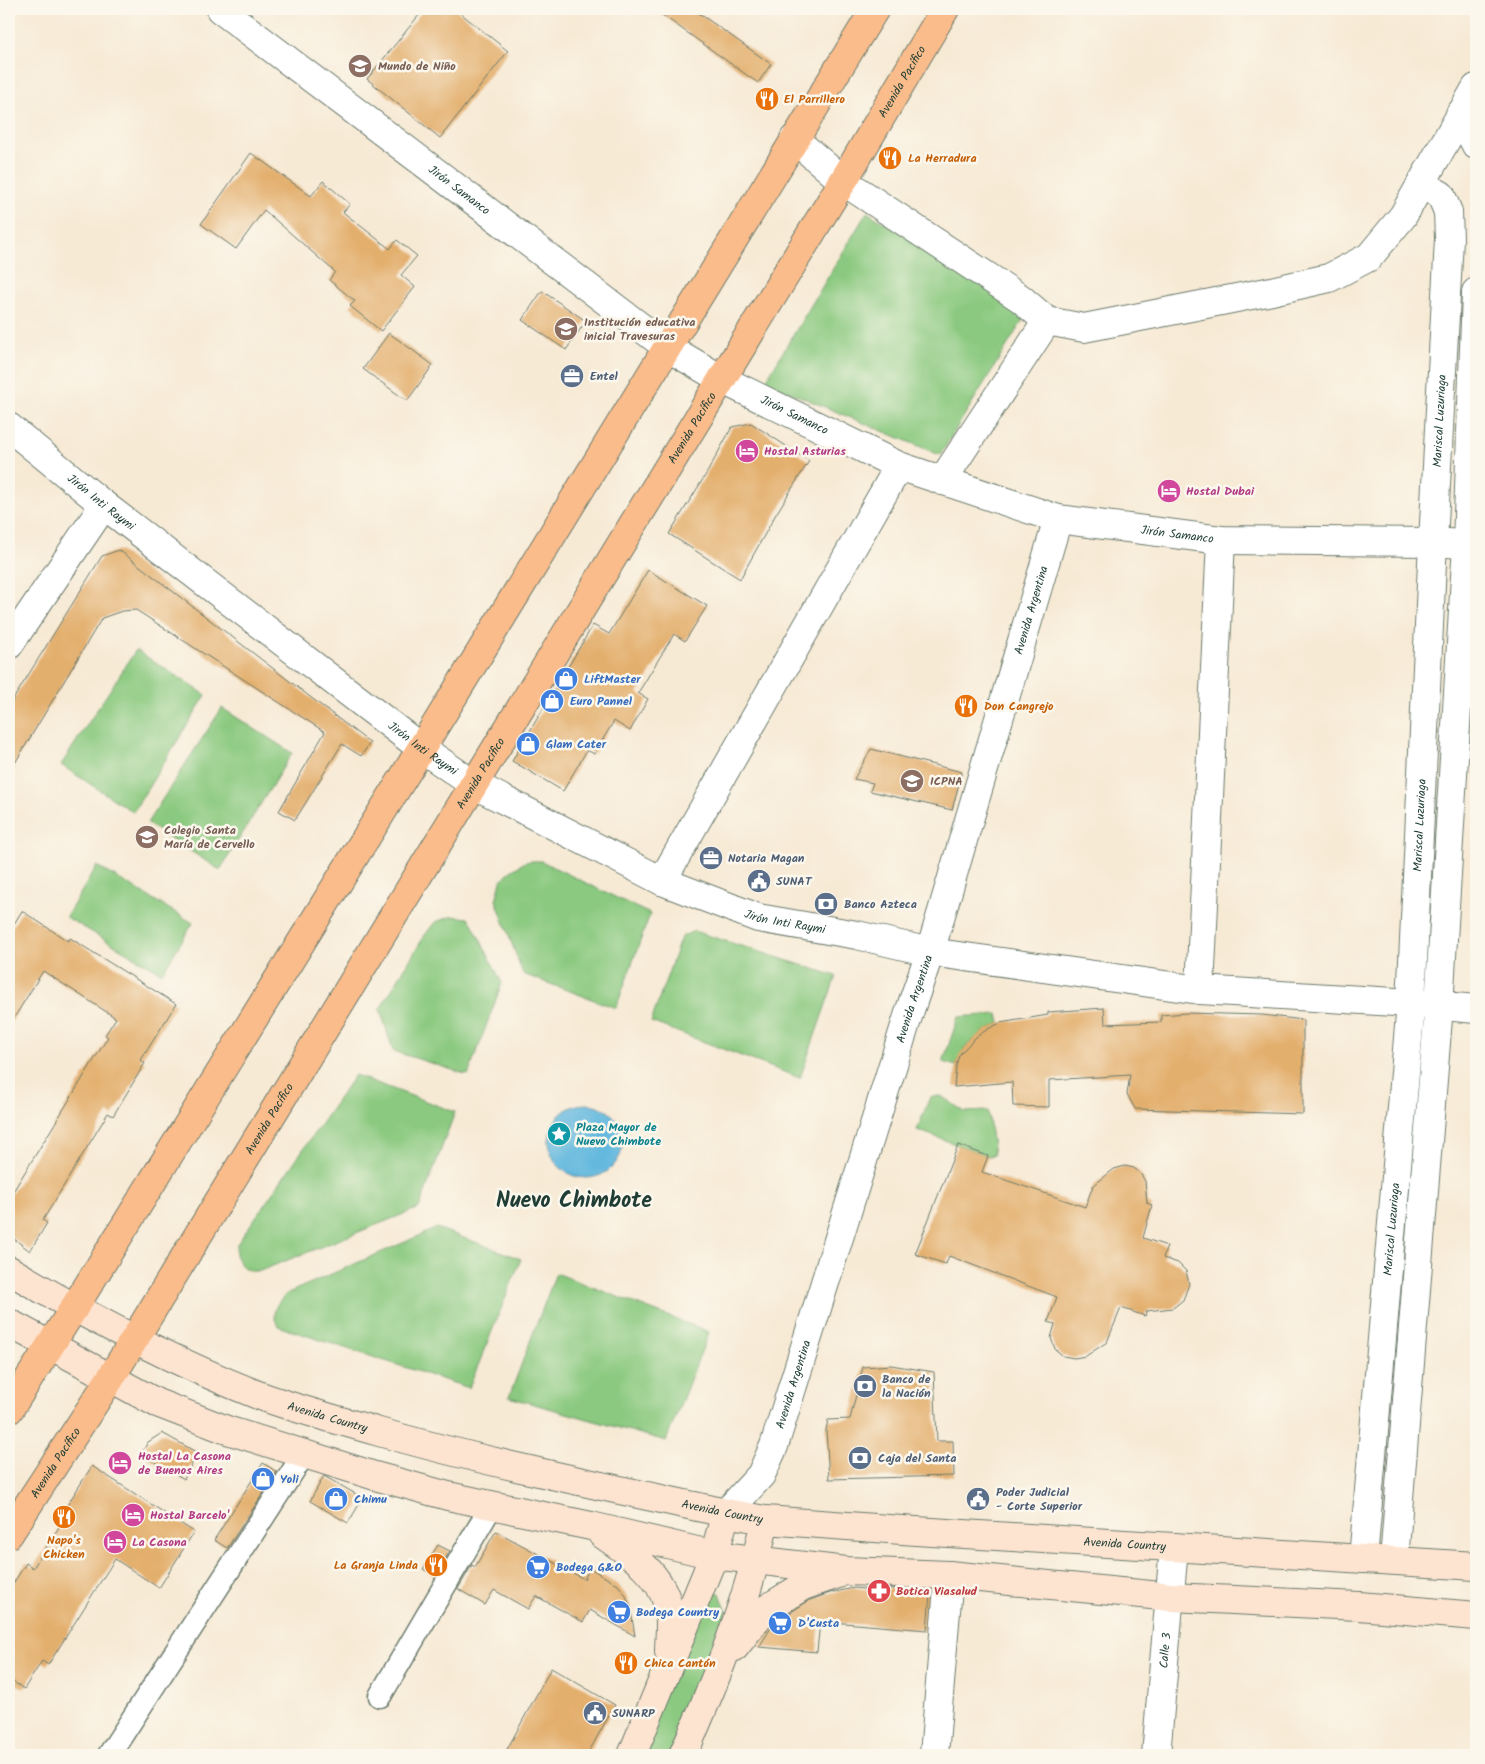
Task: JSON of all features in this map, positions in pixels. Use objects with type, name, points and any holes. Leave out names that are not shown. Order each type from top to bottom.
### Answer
[{"type":"main road","points":[[9,1410],[422,748],[875,9]]},
{"type":"main road","name":"Avenida Pacífico","points":[[9,1534],[110,1379],[844,181],[945,9]]},
{"type":"main road","name":"Avenida Country","points":[[9,1270],[74,1308],[178,1359],[259,1395],[448,1451],[726,1513],[765,1520],[1476,1566]]},
{"type":"main road","points":[[9,1323],[157,1403],[227,1430],[375,1476],[448,1496],[591,1526],[714,1555],[846,1571],[949,1575],[1171,1597],[1359,1606],[1476,1616]]},
{"type":"main road","name":"Avenida Argentina","points":[[632,1755],[714,1555],[726,1513]]},
{"type":"main road","points":[[683,1755],[721,1665],[757,1561],[765,1520]]},
{"type":"main road","points":[[591,1526],[642,1562],[659,1584],[668,1606],[668,1666]]},
{"type":"main road","points":[[721,1665],[762,1611],[803,1586],[846,1571]]},
{"type":"street","name":"Jirón Samanco","points":[[220,9],[667,347],[722,378],[899,466],[1058,519],[1221,540],[1433,542],[1471,545]]},
{"type":"street","points":[[794,139],[844,181],[1020,298],[1048,321],[1084,328],[1329,278],[1369,257],[1403,216],[1476,88]]},
{"type":"street","points":[[1460,114],[1476,144]]},
{"type":"street","name":"Mariscal Luzuriaga","points":[[1363,1559],[1411,1003],[1449,239],[1448,212],[1441,195],[1421,184]]},
{"type":"street","points":[[1394,1560],[1439,1006],[1471,545],[1476,292]]},
{"type":"street","points":[[942,481],[1048,321]]},
{"type":"street","name":"Jirón Inti Raymi","points":[[9,427],[104,505],[422,748],[473,784],[662,881],[758,918],[857,935],[930,952],[1200,990],[1411,1003],[1476,1009]]},
{"type":"street","points":[[662,881],[899,466]]},
{"type":"street","points":[[9,645],[104,505]]},
{"type":"street","name":"Avenida Argentina","points":[[726,1513],[760,1475],[774,1446],[904,1029],[930,952],[1058,519]]},
{"type":"street","points":[[1200,990],[1221,540]]},
{"type":"street","points":[[109,1755],[304,1454]]},
{"type":"street","points":[[760,1475],[765,1520]]},
{"type":"street","points":[[380,1696],[492,1505]]},
{"type":"street","name":"Calle 3","points":[[1156,1755],[1174,1547]]},
{"type":"street","points":[[934,1755],[949,1575]]},
{"type":"green space","points":[[867,212],[1028,312],[940,455],[765,382]]},
{"type":"green space","points":[[136,650],[206,695],[133,812],[61,765]]},
{"type":"green space","points":[[222,708],[292,753],[220,870],[147,823]]},
{"type":"green space","points":[[541,861],[650,914],[616,1008],[523,974],[496,900],[501,881],[508,873],[525,862]]},
{"type":"green space","points":[[97,866],[193,923],[162,973],[66,917]]},
{"type":"green space","points":[[453,916],[468,918],[472,923],[502,983],[468,1075],[393,1051],[380,1009],[425,935],[435,922]]},
{"type":"green space","points":[[694,931],[836,976],[800,1078],[651,1022],[681,937]]},
{"type":"green space","points":[[998,1014],[1000,1023],[967,1045],[956,1066],[943,1062],[958,1017]]},
{"type":"green space","points":[[355,1075],[455,1112],[419,1208],[260,1271],[244,1268],[236,1256],[237,1244]]},
{"type":"green space","points":[[941,1096],[965,1112],[988,1111],[994,1155],[988,1156],[917,1130],[930,1097]]},
{"type":"green space","points":[[437,1228],[521,1259],[469,1388],[280,1327],[276,1322],[275,1308],[288,1293]]},
{"type":"green space","points":[[556,1273],[709,1332],[666,1441],[509,1397]]},
{"type":"green space","points":[[699,1591],[720,1593],[727,1613],[669,1755],[635,1755]]},
{"type":"water","points":[[586,1104],[600,1107],[612,1115],[620,1127],[623,1141],[620,1155],[612,1167],[600,1175],[586,1178],[572,1175],[560,1167],[552,1155],[549,1141],[552,1127],[560,1115],[572,1107]]},
{"type":"building","points":[[424,9],[455,9],[508,51],[440,138],[367,79]]},
{"type":"building","points":[[654,9],[693,9],[771,64],[758,83]]},
{"type":"building","points":[[251,153],[311,196],[323,181],[350,204],[343,212],[390,249],[397,240],[417,256],[401,275],[415,287],[381,331],[350,306],[355,301],[329,280],[335,272],[264,210],[236,249],[201,224]]},
{"type":"building","points":[[542,291],[586,321],[566,350],[522,320]]},
{"type":"building","points":[[389,333],[433,365],[407,401],[363,369]]},
{"type":"building","points":[[751,423],[809,461],[776,514],[740,579],[669,534],[708,471],[732,427]]},
{"type":"building","points":[[119,550],[370,743],[361,756],[342,744],[295,820],[279,811],[325,732],[136,610],[122,611],[102,618],[9,773],[9,706],[102,556]]},
{"type":"building","points":[[648,570],[707,606],[685,641],[674,634],[638,693],[648,699],[630,731],[614,721],[594,754],[587,750],[563,791],[512,761],[593,625],[609,634]]},
{"type":"building","name":"ICPNA","points":[[871,749],[962,772],[952,810],[870,791],[873,783],[854,779]]},
{"type":"building","points":[[22,911],[68,941],[70,938],[176,1004],[141,1060],[145,1063],[113,1116],[108,1113],[43,1220],[47,1223],[30,1251],[9,1235],[9,1198],[108,1037],[105,1035],[116,1018],[43,971],[9,1026],[9,932]]},
{"type":"building","points":[[1104,1008],[1105,1024],[1161,1022],[1161,1015],[1186,1013],[1262,1015],[1303,1020],[1303,1114],[1135,1109],[1127,1094],[1130,1075],[1049,1080],[1049,1107],[1013,1106],[1012,1082],[954,1087],[959,1055],[976,1037],[988,1029],[1000,1023],[1048,1015],[1048,1012]]},
{"type":"building","points":[[958,1145],[988,1156],[982,1172],[1085,1207],[1093,1186],[1114,1169],[1125,1166],[1134,1168],[1145,1181],[1147,1203],[1152,1205],[1143,1238],[1167,1246],[1163,1258],[1178,1263],[1186,1271],[1189,1284],[1183,1300],[1173,1308],[1147,1311],[1145,1316],[1121,1308],[1107,1342],[1086,1356],[1074,1358],[1063,1356],[1055,1349],[1051,1338],[1055,1324],[1048,1322],[1057,1297],[949,1256],[946,1264],[915,1254]]},
{"type":"building","points":[[891,1365],[934,1372],[937,1441],[953,1441],[954,1476],[829,1479],[826,1430],[828,1420],[850,1419],[863,1367]]},
{"type":"building","points":[[162,1433],[198,1453],[184,1479],[141,1454],[148,1442]]},
{"type":"building","points":[[263,1463],[277,1472],[227,1548],[214,1540]]},
{"type":"building","points":[[92,1466],[194,1532],[159,1588],[115,1559],[48,1665],[42,1661],[24,1689],[9,1679],[9,1590],[26,1563],[33,1568],[61,1524],[57,1521]]},
{"type":"building","name":"Chimu","points":[[324,1476],[363,1498],[348,1523],[310,1501]]},
{"type":"building","points":[[496,1531],[584,1579],[590,1568],[618,1585],[630,1605],[635,1636],[590,1610],[583,1622],[536,1596],[528,1609],[494,1590],[485,1605],[458,1589],[472,1565],[475,1567]]},
{"type":"building","points":[[438,1545],[450,1551],[435,1576],[423,1569]]},
{"type":"building","points":[[854,1588],[920,1590],[920,1593],[930,1594],[927,1630],[820,1621],[817,1652],[759,1647],[774,1623],[810,1600]]},
{"type":"building","points":[[551,1668],[615,1705],[587,1755],[504,1755]]},
{"type":"place","name":"Mundo de Niño","points":[[360,66]]},
{"type":"place","name":"El Parrillero","points":[[767,99]]},
{"type":"place","name":"La Herradura","points":[[890,158]]},
{"type":"place","name":"Institución educativa inicial Travesuras","points":[[566,329]]},
{"type":"place","name":"Entel","points":[[572,376]]},
{"type":"place","name":"Hostal Asturias","points":[[747,451]]},
{"type":"place","name":"Hostal Dubai","points":[[1169,491]]},
{"type":"place","name":"LiftMaster","points":[[566,679]]},
{"type":"place","name":"Euro Pannel","points":[[552,701]]},
{"type":"place","name":"Don Cangrejo","points":[[966,706]]},
{"type":"place","name":"Glam Cater","points":[[528,744]]},
{"type":"place","name":"ICPNA","points":[[912,781]]},
{"type":"place","name":"Colegio Santa María de Cervello","points":[[147,837]]},
{"type":"place","name":"Notaria Magan","points":[[711,858]]},
{"type":"place","name":"SUNAT","points":[[759,881]]},
{"type":"place","name":"Banco Azteca","points":[[826,904]]},
{"type":"place","name":"Plaza Mayor de Nuevo Chimbote","points":[[559,1134]]},
{"type":"place","name":"Banco de la Nación","points":[[865,1386]]},
{"type":"place","name":"Caja del Santa","points":[[860,1458]]},
{"type":"place","name":"Hostal La Casona de Buenos Aires","points":[[120,1463]]},
{"type":"place","name":"Yoli","points":[[263,1479]]},
{"type":"place","name":"Chimu","points":[[336,1499]]},
{"type":"place","name":"Poder Judicial - Corte Superior","points":[[978,1499]]},
{"type":"place","name":"Hostal Barcelo'","points":[[133,1515]]},
{"type":"place","name":"Napo's Chicken","points":[[64,1517]]},
{"type":"place","name":"La Casona","points":[[115,1542]]},
{"type":"place","name":"La Granja Linda","points":[[436,1565]]},
{"type":"place","name":"Bodega G&O","points":[[538,1567]]},
{"type":"place","name":"Botica Viasalud","points":[[879,1591]]},
{"type":"place","name":"Bodega Country","points":[[619,1612]]},
{"type":"place","name":"D'Custa","points":[[780,1623]]},
{"type":"place","name":"Chica Cantón","points":[[626,1663]]},
{"type":"place","name":"SUNARP","points":[[595,1713]]},
{"type":"district","name":"Nuevo Chimbote","points":[[574,1201]]}]
